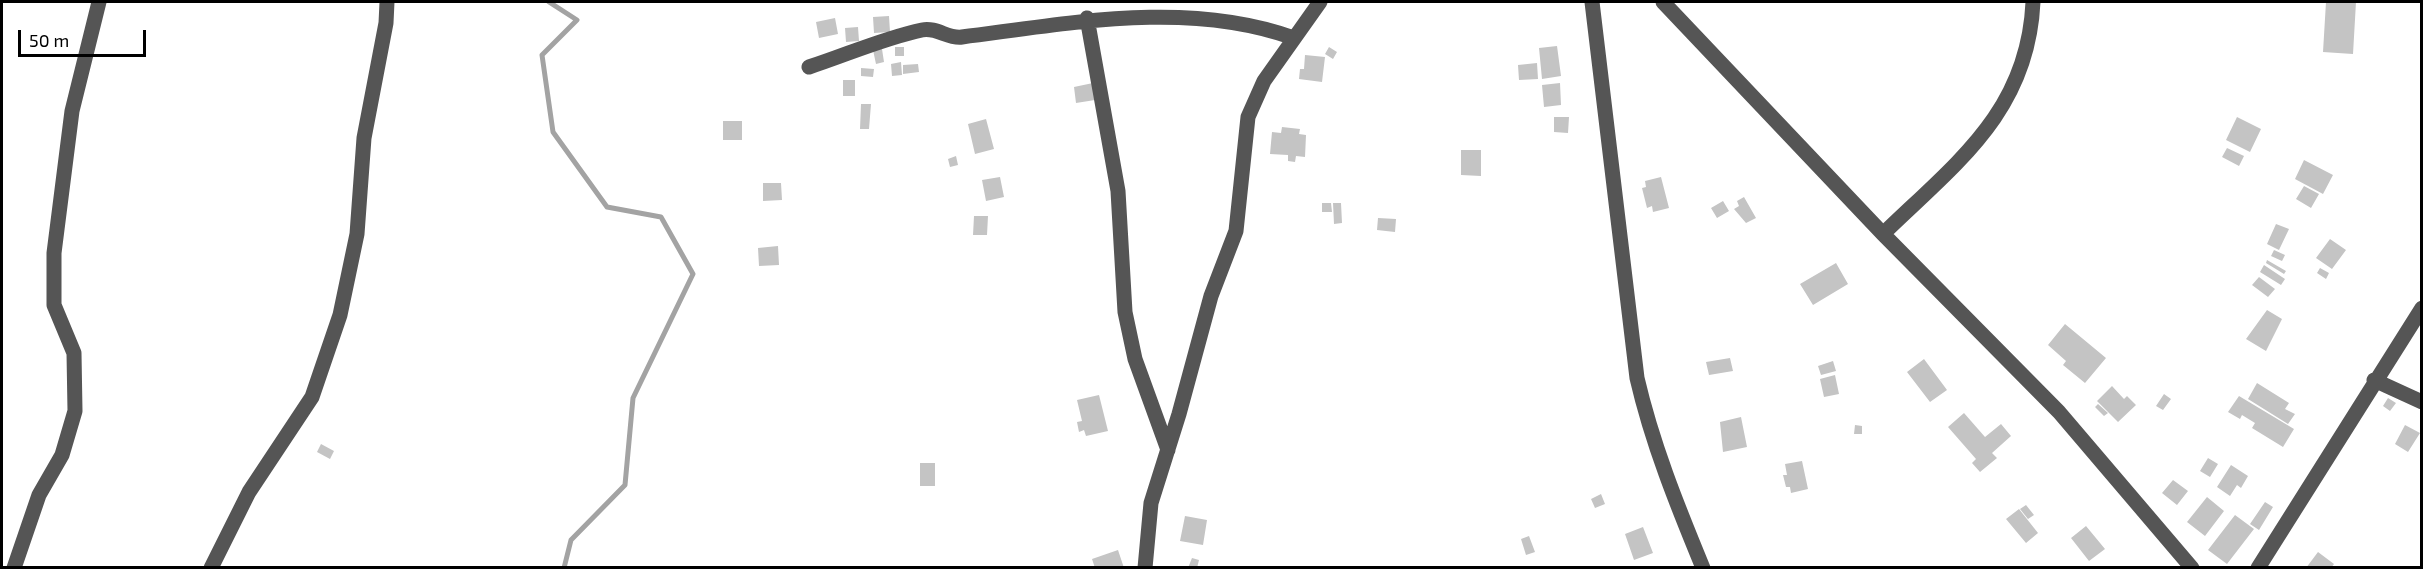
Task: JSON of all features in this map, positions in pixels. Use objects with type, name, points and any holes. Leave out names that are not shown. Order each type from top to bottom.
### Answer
[{"type":"street","points":[[14,567],[39,495],[62,454],[75,411],[74,353],[54,305],[54,253],[72,111],[99,2]]},
{"type":"street","points":[[211,567],[249,492],[312,397],[340,315],[357,234],[364,138],[386,23],[387,2]]},
{"type":"street","points":[[1144,567],[1151,503],[1211,296],[1236,231],[1248,117],[1264,81],[1320,2]]},
{"type":"street","points":[[1592,2],[1637,378],[1646,418],[1671,490],[1703,567]]},
{"type":"street","points":[[1663,2],[1883,234],[2059,411],[2192,567]]},
{"type":"street","points":[[1883,234],[1955,164],[1997,117],[2014,86],[2025,54],[2033,2]]},
{"type":"street","points":[[809,67],[921,31],[933,30],[961,37],[1087,18],[1174,10],[1205,12],[1268,25],[1294,38]]},
{"type":"street","points":[[1087,18],[1118,191],[1125,312],[1136,359],[1168,450]]},
{"type":"street","points":[[2258,567],[2374,380],[2421,309]]},
{"type":"street","points":[[2374,380],[2421,402]]},
{"type":"building","points":[[2326,2],[2356,2],[2353,54],[2323,52]]},
{"type":"building","points":[[889,16],[890,32],[874,33],[873,17]]},
{"type":"building","points":[[835,18],[838,34],[819,38],[816,22]]},
{"type":"building","points":[[858,27],[859,41],[846,42],[845,28]]},
{"type":"building","points":[[1557,46],[1561,76],[1542,79],[1539,48]]},
{"type":"building","points":[[895,47],[904,47],[904,56],[895,56]]},
{"type":"building","points":[[1329,47],[1337,52],[1333,59],[1325,54]]},
{"type":"building","points":[[882,49],[884,62],[876,64],[873,50]]},
{"type":"building","points":[[1305,55],[1325,57],[1322,82],[1299,79],[1300,69],[1304,69]]},
{"type":"building","points":[[901,62],[902,75],[892,76],[891,64]]},
{"type":"building","points":[[1537,63],[1538,79],[1519,80],[1518,65]]},
{"type":"building","points":[[918,64],[919,72],[903,74],[903,65]]},
{"type":"building","points":[[861,68],[874,69],[873,77],[861,76]]},
{"type":"building","points":[[843,80],[855,80],[855,96],[843,96]]},
{"type":"building","points":[[1093,83],[1095,100],[1076,103],[1074,87]]},
{"type":"building","points":[[1560,83],[1561,105],[1544,107],[1542,85]]},
{"type":"building","points":[[861,104],[871,104],[869,129],[860,129]]},
{"type":"building","points":[[1554,117],[1569,117],[1568,133],[1554,132]]},
{"type":"building","points":[[2237,117],[2261,129],[2250,152],[2226,140]]},
{"type":"building","points":[[986,119],[994,149],[975,154],[968,124]]},
{"type":"building","points":[[723,121],[742,121],[742,140],[723,140]]},
{"type":"building","points":[[1282,127],[1300,129],[1299,134],[1306,135],[1305,157],[1296,156],[1295,162],[1288,161],[1288,155],[1270,154],[1272,132],[1281,133]]},
{"type":"building","points":[[2227,148],[2244,156],[2239,166],[2222,157]]},
{"type":"building","points":[[1461,150],[1481,150],[1481,176],[1461,175]]},
{"type":"building","points":[[956,156],[958,165],[950,167],[948,159]]},
{"type":"building","points":[[2304,160],[2333,175],[2323,194],[2295,179]]},
{"type":"building","points":[[1000,177],[1004,197],[986,201],[982,180]]},
{"type":"building","points":[[1661,177],[1669,208],[1653,212],[1652,206],[1647,208],[1642,188],[1646,187],[1645,181]]},
{"type":"building","points":[[763,183],[781,183],[782,200],[763,201]]},
{"type":"building","points":[[2304,186],[2319,194],[2311,208],[2296,199]]},
{"type":"building","points":[[1744,197],[1756,218],[1746,223],[1734,209],[1739,206],[1737,201]]},
{"type":"building","points":[[1723,201],[1729,211],[1717,218],[1711,208]]},
{"type":"building","points":[[1322,203],[1331,203],[1332,212],[1322,212]]},
{"type":"building","points":[[1333,203],[1341,203],[1342,223],[1334,224]]},
{"type":"building","points":[[974,216],[988,216],[987,235],[973,235]]},
{"type":"building","points":[[1378,218],[1396,219],[1395,232],[1377,230]]},
{"type":"building","points":[[2276,224],[2289,229],[2279,250],[2267,244]]},
{"type":"building","points":[[2330,239],[2346,250],[2332,269],[2316,258]]},
{"type":"building","points":[[778,246],[779,265],[759,266],[758,248]]},
{"type":"building","points":[[2274,250],[2285,255],[2282,261],[2271,256]]},
{"type":"building","points":[[2267,260],[2286,271],[2284,274],[2266,263]]},
{"type":"building","points":[[1836,263],[1848,284],[1813,305],[1800,284]]},
{"type":"building","points":[[2264,265],[2285,279],[2281,285],[2260,272]]},
{"type":"building","points":[[2320,268],[2329,273],[2326,279],[2317,273]]},
{"type":"building","points":[[2259,277],[2275,289],[2268,297],[2252,285]]},
{"type":"building","points":[[2267,310],[2282,319],[2266,351],[2246,339]]},
{"type":"building","points":[[2065,324],[2106,358],[2085,383],[2063,365],[2066,361],[2048,345]]},
{"type":"building","points":[[1730,358],[1733,371],[1709,375],[1706,362]]},
{"type":"building","points":[[1924,359],[1947,390],[1930,402],[1907,372]]},
{"type":"building","points":[[1833,361],[1836,371],[1821,375],[1818,366]]},
{"type":"building","points":[[1835,375],[1839,394],[1824,397],[1820,379]]},
{"type":"building","points":[[2257,383],[2289,403],[2285,409],[2295,414],[2288,424],[2248,399]]},
{"type":"building","points":[[2112,386],[2124,399],[2127,396],[2136,405],[2118,422],[2097,401]]},
{"type":"building","points":[[2164,394],[2171,399],[2163,410],[2156,406]]},
{"type":"building","points":[[1099,395],[1108,431],[1086,436],[1084,430],[1079,432],[1077,422],[1082,421],[1077,400]]},
{"type":"building","points":[[2239,396],[2294,429],[2283,447],[2252,428],[2255,423],[2242,415],[2240,419],[2228,412]]},
{"type":"building","points":[[2388,398],[2396,403],[2390,411],[2383,406]]},
{"type":"building","points":[[2098,404],[2108,413],[2104,416],[2095,407]]},
{"type":"building","points":[[1964,413],[1985,437],[2001,424],[2011,436],[1992,453],[1997,458],[1980,472],[1972,463],[1976,459],[1948,427]]},
{"type":"building","points":[[1741,417],[1747,447],[1723,452],[1720,422]]},
{"type":"building","points":[[1855,425],[1862,426],[1862,434],[1854,434]]},
{"type":"building","points":[[2405,425],[2420,433],[2408,452],[2395,444]]},
{"type":"building","points":[[321,444],[334,451],[330,459],[317,452]]},
{"type":"building","points":[[2208,458],[2218,464],[2210,477],[2200,471]]},
{"type":"building","points":[[1802,461],[1808,489],[1791,493],[1790,487],[1786,487],[1783,475],[1787,475],[1785,464]]},
{"type":"building","points":[[920,463],[935,463],[935,486],[920,486]]},
{"type":"building","points":[[2231,465],[2248,476],[2241,488],[2237,485],[2230,496],[2217,487]]},
{"type":"building","points":[[2173,480],[2188,491],[2177,505],[2162,493]]},
{"type":"building","points":[[1601,494],[1605,504],[1595,508],[1591,499]]},
{"type":"building","points":[[2207,497],[2224,511],[2205,536],[2187,522]]},
{"type":"building","points":[[2265,502],[2273,507],[2259,530],[2250,524]]},
{"type":"building","points":[[2026,505],[2034,515],[2028,519],[2020,509]]},
{"type":"building","points":[[2019,509],[2038,533],[2026,543],[2006,519]]},
{"type":"building","points":[[2235,515],[2254,529],[2227,564],[2208,550]]},
{"type":"building","points":[[1185,516],[1207,520],[1203,545],[1180,541]]},
{"type":"building","points":[[2086,526],[2105,549],[2089,561],[2071,538]]},
{"type":"building","points":[[1643,527],[1653,553],[1634,560],[1625,534]]},
{"type":"building","points":[[1529,536],[1535,552],[1526,555],[1521,539]]},
{"type":"building","points":[[1118,550],[1124,568],[1095,568],[1092,559]]},
{"type":"building","points":[[2318,552],[2334,564],[2331,568],[2306,568]]},
{"type":"building","points":[[1192,558],[1199,560],[1197,568],[1188,568]]},
{"type":"waterway","points":[[549,2],[577,20],[542,55],[553,132],[607,207],[661,217],[693,274],[633,398],[625,485],[571,540],[564,568]]}]
